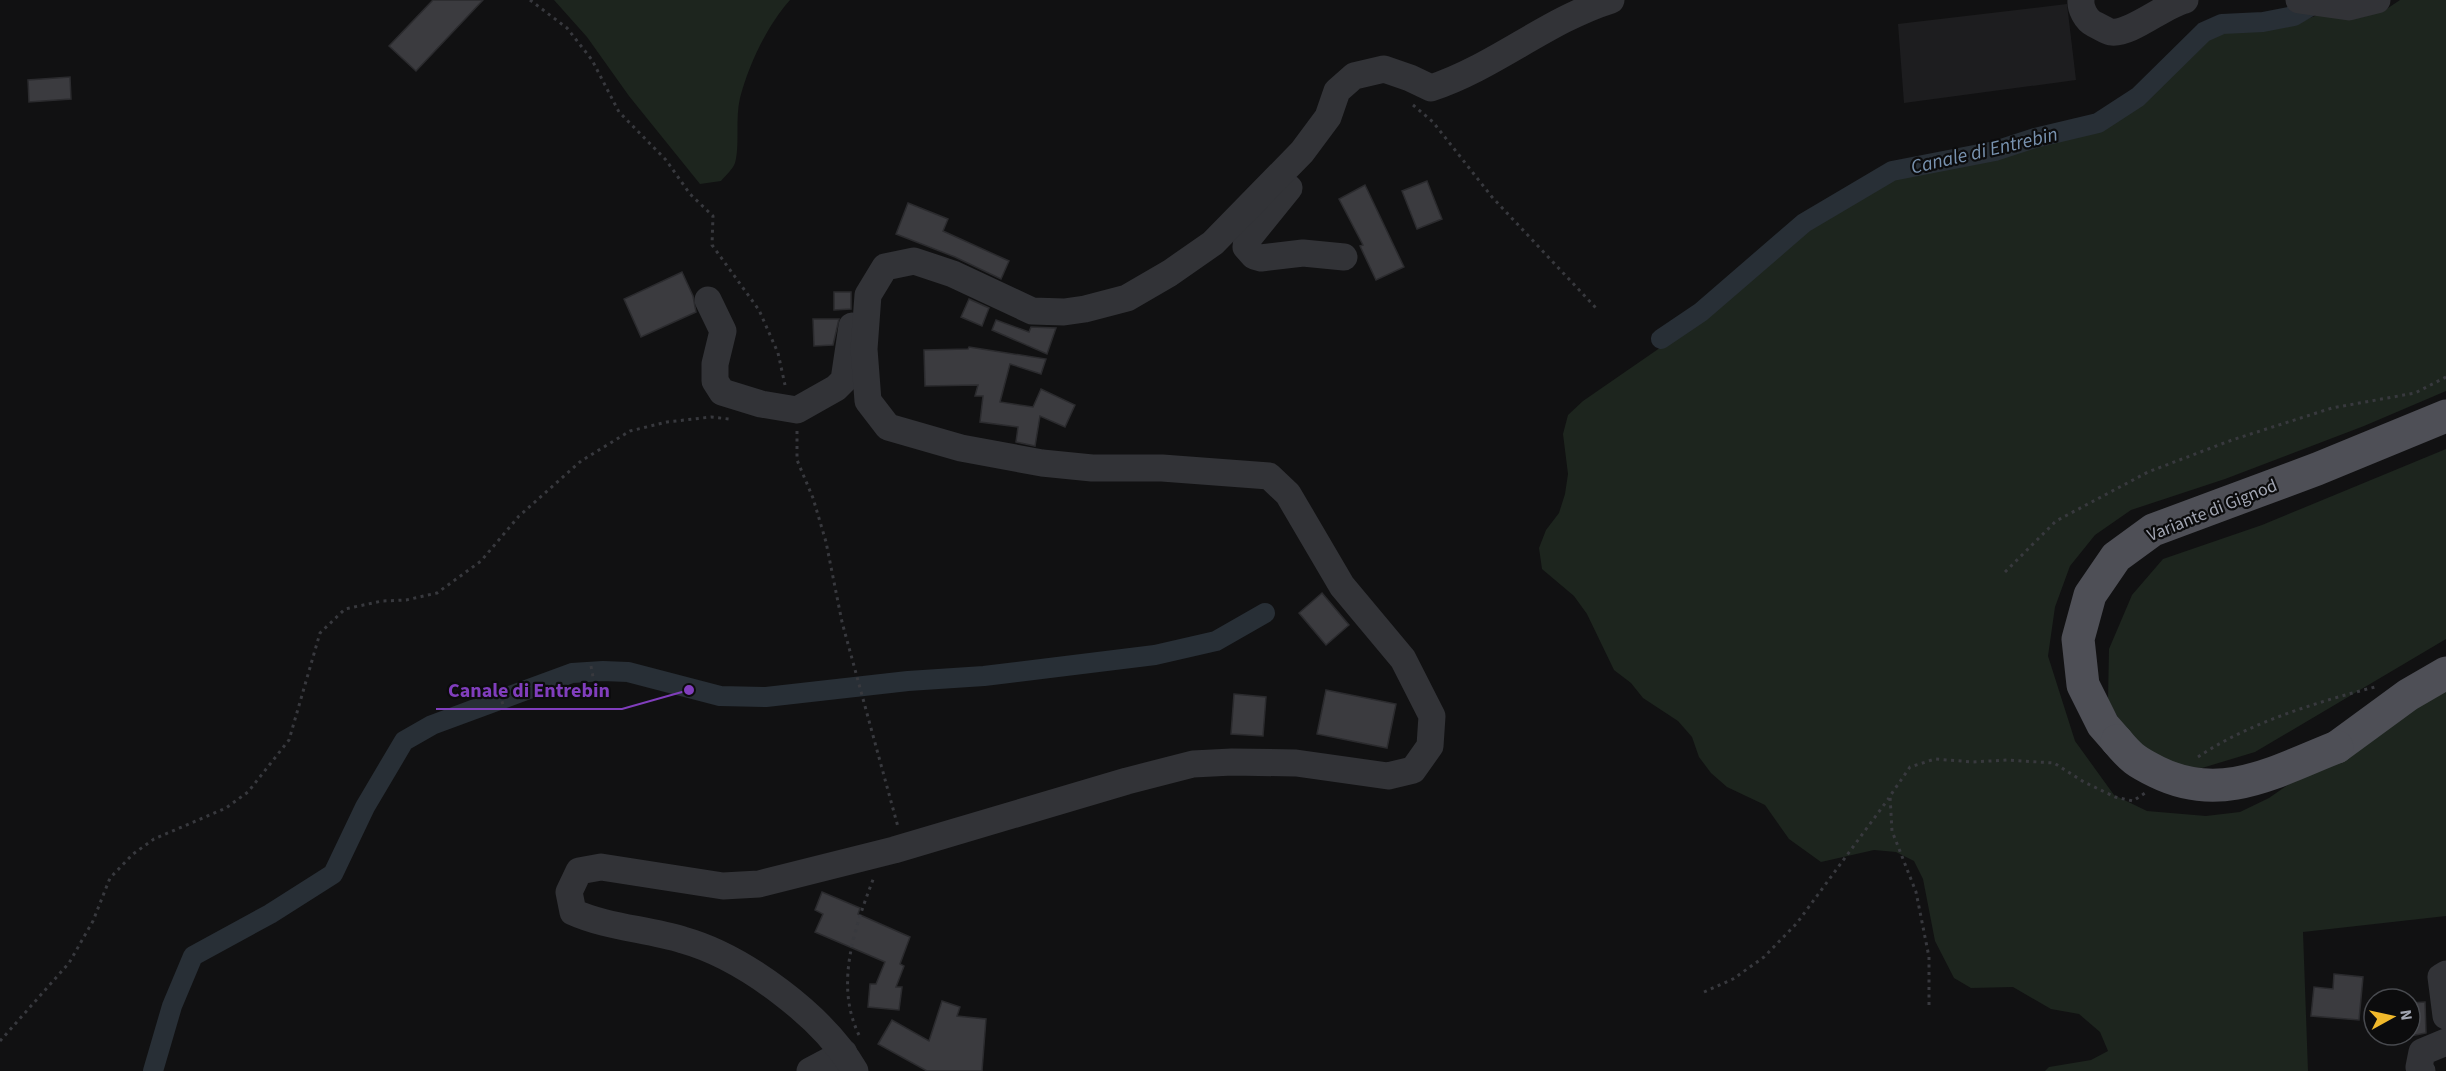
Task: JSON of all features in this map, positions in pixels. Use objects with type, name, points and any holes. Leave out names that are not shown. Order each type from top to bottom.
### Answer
[{"type":"main road","name":"Variante di Gignod","points":[[2446,416],[2317,469],[2153,530],[2116,557],[2090,595],[2078,639],[2083,685],[2103,724],[2133,760],[2173,780],[2207,787],[2250,781],[2337,747],[2408,695],[2446,673]]},
{"type":"street","points":[[854,1055],[753,973],[726,957],[686,941],[614,923],[593,921],[573,912],[568,892],[579,871],[601,867],[723,886],[759,884],[894,850],[1127,781],[1193,764],[1296,763],[1388,776],[1413,770],[1430,746],[1432,716],[1402,659],[1342,586],[1288,494],[1269,476],[1162,468],[1092,468],[1042,463],[961,448],[888,427],[868,401],[864,349],[868,295],[885,267],[914,261],[953,274],[1032,311],[1046,313],[1085,309],[1127,298],[1170,273],[1213,243],[1302,152],[1328,117],[1337,91],[1354,76],[1383,69],[1431,88],[1459,79],[1583,9],[1611,0]]},
{"type":"street","points":[[2081,0],[2080,4],[2089,21],[2112,32],[2135,26],[2172,3],[2185,0]]},
{"type":"street","points":[[2299,0],[2349,7],[2377,0]]},
{"type":"street","points":[[1332,104],[1337,123],[1325,145],[1247,240],[1246,247],[1254,256],[1261,258],[1303,253],[1344,257]]},
{"type":"street","points":[[708,300],[723,332],[715,364],[715,381],[722,392],[761,404],[796,410],[836,388],[844,380],[853,320],[868,304]]},
{"type":"street","points":[[2446,974],[2441,977],[2446,1016]]},
{"type":"street","points":[[2414,1063],[2422,1052],[2446,1042]]},
{"type":"street","points":[[810,1071],[854,1055]]},
{"type":"path","points":[[1410,103],[1433,122],[1492,197],[1596,308]]},
{"type":"path","points":[[2005,572],[2056,521],[2148,472],[2232,440],[2332,408],[2415,393],[2446,377]]},
{"type":"path","points":[[0,1041],[69,963],[93,921],[110,878],[133,854],[154,839],[226,808],[248,792],[289,740],[320,633],[345,609],[382,601],[406,600],[437,594],[481,561],[519,516],[581,461],[630,431],[700,418],[731,419]]},
{"type":"path","points":[[591,666],[593,677]]},
{"type":"path","points":[[854,1055],[848,994],[849,949],[876,873],[894,850],[898,835],[897,823],[858,681]]},
{"type":"path","points":[[2196,759],[2252,728],[2339,696],[2380,685]]},
{"type":"path","points":[[500,694],[503,705]]},
{"type":"path","points":[[1704,992],[1733,979],[1764,957],[1797,923],[1910,767],[1935,759],[1973,762],[2007,760],[2054,764],[2115,797],[2133,801],[2151,789]]},
{"type":"path","points":[[1890,796],[1892,831],[1916,892],[1929,957],[1929,1005]]},
{"type":"shaded area","points":[[554,0],[790,0],[766,33],[748,72],[740,98],[735,163],[721,181],[700,184],[629,96],[587,37]]},
{"type":"shaded area","points":[[2400,0],[2446,0],[2446,391],[2364,426],[2225,479],[2131,510],[2095,535],[2070,566],[2055,607],[2048,656],[2075,741],[2114,795],[2147,811],[2206,816],[2240,812],[2269,798],[2344,746],[2446,687],[2446,916],[2303,932],[2308,1071],[2045,1071],[2049,1067],[2091,1060],[2108,1051],[2100,1032],[2079,1014],[2051,1009],[2013,987],[1971,988],[1954,978],[1935,941],[1923,879],[1914,861],[1896,852],[1874,850],[1821,862],[1789,839],[1765,805],[1727,787],[1711,773],[1699,757],[1692,737],[1678,721],[1643,698],[1631,683],[1614,670],[1587,614],[1574,596],[1542,569],[1539,548],[1546,530],[1559,513],[1565,494],[1568,474],[1563,434],[1568,415],[1583,401],[1693,325],[1772,257],[1864,192],[1890,177],[1914,169],[1961,164],[2091,129],[2121,114],[2147,94],[2210,32],[2229,27],[2292,25],[2320,14],[2359,18],[2385,10]]},
{"type":"shaded area","points":[[2067,4],[2076,80],[1904,103],[1898,24]]},
{"type":"shaded area","points":[[2446,449],[2446,639],[2255,752],[2202,768],[2164,764],[2132,740],[2108,701],[2109,649],[2132,595],[2163,559],[2262,525]]},
{"type":"building","points":[[433,0],[483,0],[416,71],[389,46]]},
{"type":"building","points":[[70,77],[71,99],[29,102],[28,80]]},
{"type":"building","points":[[1427,181],[1442,219],[1417,229],[1402,191]]},
{"type":"building","points":[[1365,185],[1404,267],[1376,280],[1360,246],[1363,245],[1339,199]]},
{"type":"building","points":[[908,203],[948,219],[943,231],[1009,261],[1001,279],[955,257],[896,234]]},
{"type":"building","points":[[682,272],[693,296],[696,312],[641,337],[624,299]]},
{"type":"building","points":[[834,292],[851,292],[851,309],[834,310]]},
{"type":"building","points":[[969,299],[989,308],[982,326],[961,317]]},
{"type":"building","points":[[813,319],[839,319],[833,345],[814,346]]},
{"type":"building","points":[[996,320],[1029,332],[1031,327],[1056,328],[1047,354],[992,330]]},
{"type":"building","points":[[969,347],[1046,359],[1041,374],[1010,364],[1000,402],[1033,407],[1041,389],[1075,405],[1065,427],[1040,416],[1035,446],[1016,442],[1018,427],[980,422],[983,396],[975,396],[978,385],[925,386],[924,350],[968,349]]},
{"type":"building","points":[[1322,593],[1349,625],[1326,645],[1299,613]]},
{"type":"building","points":[[1326,690],[1396,704],[1387,748],[1317,734]]},
{"type":"building","points":[[1234,694],[1266,697],[1263,736],[1231,734]]},
{"type":"building","points":[[822,892],[860,908],[858,914],[910,937],[900,964],[904,966],[896,987],[902,987],[899,1010],[868,1007],[870,984],[876,984],[885,962],[815,932],[823,914],[815,910]]},
{"type":"building","points":[[2334,974],[2363,977],[2359,1020],[2311,1016],[2314,987],[2333,989]]},
{"type":"building","points":[[942,1001],[960,1007],[957,1016],[986,1019],[982,1071],[927,1071],[878,1044],[892,1020],[929,1041]]},
{"type":"building","points":[[2422,1002],[2425,1002],[2426,1033],[2422,1034]]},
{"type":"waterway","name":"Canale di Entrebin","points":[[1661,339],[1701,312],[1804,223],[1892,171],[1995,151],[2035,138],[2098,123],[2138,97],[2204,32],[2222,24],[2263,22],[2294,16],[2321,0]]},
{"type":"waterway","name":"Canale di Entrebin","points":[[153,1071],[172,1006],[193,956],[270,914],[333,874],[365,807],[404,741],[432,725],[572,673],[628,672],[720,696],[766,697],[908,681],[984,676],[1155,655],[1216,641],[1265,613]]},
{"type":"place","name":"Canale di Entrebin","points":[[689,690]]}]
